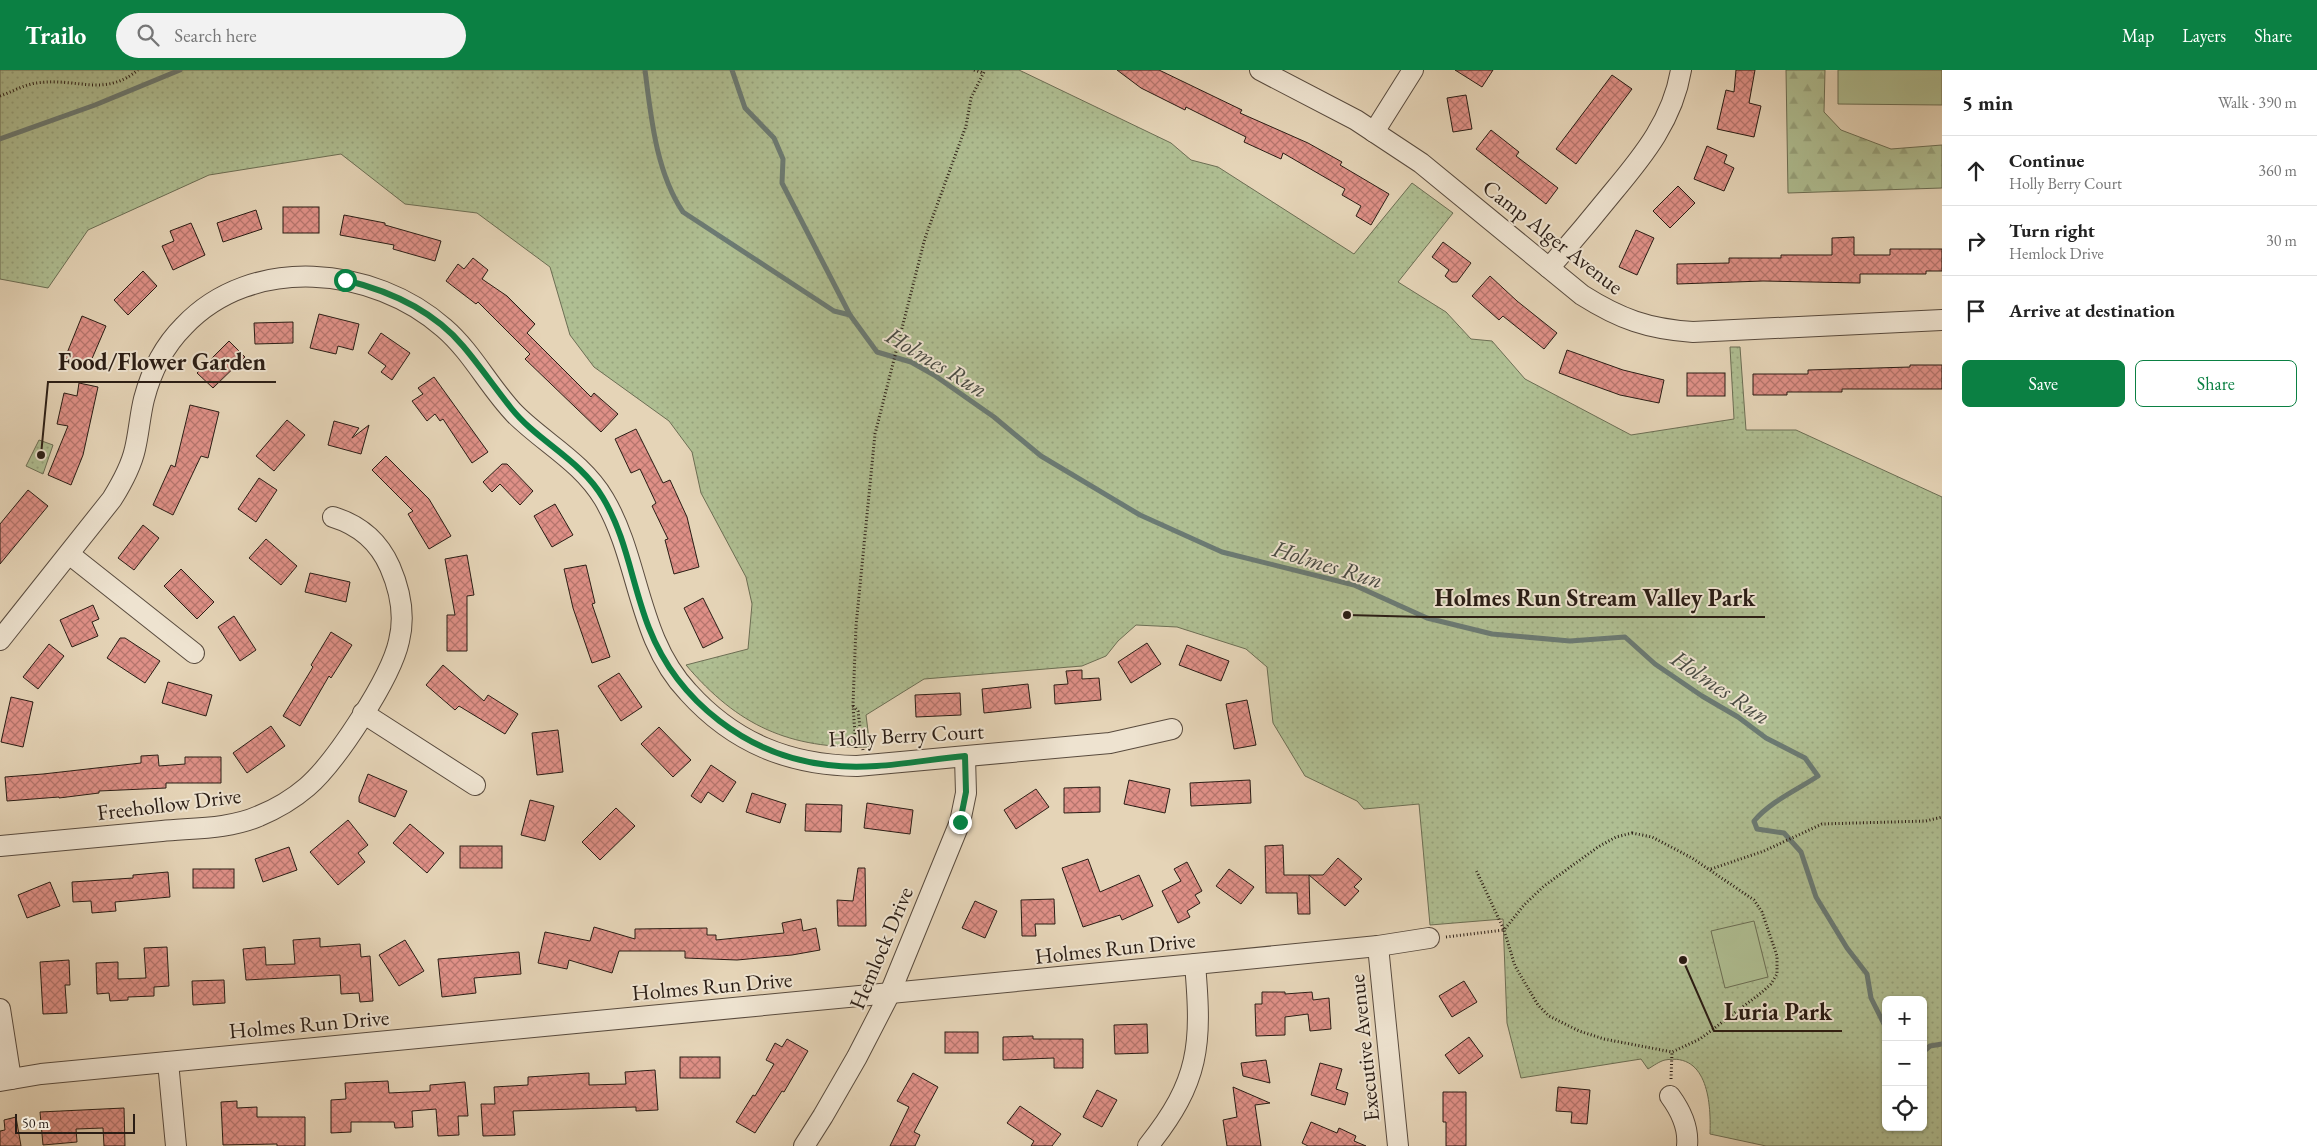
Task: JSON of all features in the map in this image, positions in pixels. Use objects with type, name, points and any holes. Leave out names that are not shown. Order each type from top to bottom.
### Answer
[{"type":"street","name":"Camp Alger Avenue","points":[[1260,70],[1374,132],[1421,163],[1582,295],[1610,312],[1632,322],[1668,331],[1693,332],[1942,320]]},
{"type":"street","points":[[1374,132],[1413,70]]},
{"type":"street","points":[[1549,268],[1630,172],[1658,135],[1670,111],[1681,70]]},
{"type":"street","name":"Holly Berry Court","points":[[0,640],[112,500],[125,478],[135,450],[144,400],[151,377],[169,343],[196,315],[221,297],[242,288],[286,277],[336,279],[374,287],[395,296],[420,310],[443,327],[462,345],[513,411],[534,432],[569,458],[587,476],[602,496],[615,520],[649,628],[660,653],[687,692],[720,723],[769,751],[798,760],[829,766],[864,766],[1110,743],[1172,729]]},
{"type":"street","name":"Freehollow Drive","points":[[0,846],[201,828],[242,822],[286,803],[307,787],[324,770],[363,713],[386,675],[400,639],[401,604],[396,582],[387,561],[374,542],[360,529],[333,516]]},
{"type":"street","points":[[69,554],[194,652]]},
{"type":"street","points":[[363,713],[475,785]]},
{"type":"street","name":"Hemlock Drive","points":[[804,1146],[847,1074],[890,993],[960,822],[966,792],[965,756]]},
{"type":"street","name":"Holmes Run Drive","points":[[5,1080],[168,1062],[1378,946],[1429,938]]},
{"type":"street","name":"Executive Avenue","points":[[1378,946],[1398,1146]]},
{"type":"street","points":[[1148,1146],[1169,1120],[1182,1097],[1195,1056],[1199,1033],[1199,1006],[1195,964]]},
{"type":"street","points":[[0,1009],[5,1080]]},
{"type":"street","points":[[168,1062],[176,1146]]},
{"type":"street","points":[[1670,1096],[1679,1109],[1685,1123],[1687,1146]]},
{"type":"path","points":[[0,96],[35,83],[64,81],[99,86],[127,79],[138,70]]},
{"type":"path","points":[[856,739],[853,705],[856,626],[875,434],[925,238],[966,126],[971,98],[984,71],[974,70]]},
{"type":"path","points":[[853,705],[858,711],[864,766]]},
{"type":"path","points":[[1711,869],[1764,851],[1822,824],[1926,821],[1942,817]]},
{"type":"path","points":[[1429,938],[1504,930],[1524,905],[1544,886],[1616,836],[1632,833],[1652,837],[1711,869],[1754,900],[1762,912],[1777,956],[1777,974],[1771,984],[1761,993],[1700,1039],[1672,1052],[1604,1039],[1579,1031],[1549,1016],[1538,1005],[1515,966],[1504,930],[1476,870]]},
{"type":"path","points":[[1670,1096],[1672,1052]]},
{"type":"green space","points":[[0,70],[1019,70],[1171,143],[1191,160],[1218,167],[1354,254],[1412,183],[1453,213],[1398,282],[1446,312],[1471,339],[1492,341],[1525,379],[1631,435],[1734,419],[1730,347],[1740,347],[1746,430],[1796,430],[1942,497],[1942,1146],[1766,1146],[1710,1134],[1710,1110],[1704,1084],[1699,1073],[1691,1064],[1680,1060],[1665,1060],[1648,1069],[1641,1059],[1521,1078],[1507,1023],[1503,919],[1430,925],[1419,804],[1364,809],[1357,801],[1305,776],[1273,723],[1267,667],[1246,649],[1177,627],[1136,625],[1118,641],[1106,656],[1082,666],[924,679],[866,715],[870,747],[841,747],[814,744],[767,730],[746,718],[725,704],[686,665],[748,649],[752,604],[746,577],[701,493],[692,452],[669,421],[594,367],[570,335],[550,267],[477,213],[405,204],[341,154],[209,175],[88,230],[48,288],[0,279]]},
{"type":"green space","points":[[1786,70],[1825,70],[1824,112],[1841,130],[1891,149],[1942,145],[1942,188],[1788,193]]},
{"type":"green space","points":[[1838,70],[1942,70],[1942,105],[1838,104]]},
{"type":"green space","points":[[39,440],[53,445],[43,474],[26,466]]},
{"type":"green space","points":[[1754,921],[1768,977],[1725,988],[1711,931]]},
{"type":"building","points":[[1117,70],[1159,70],[1242,110],[1240,113],[1308,143],[1342,162],[1340,165],[1389,194],[1371,225],[1356,216],[1361,206],[1342,195],[1345,189],[1283,153],[1281,159],[1244,142],[1246,137],[1186,107],[1185,110],[1141,88]]},
{"type":"building","points":[[1455,70],[1493,70],[1482,87]]},
{"type":"building","points":[[1736,70],[1755,70],[1749,103],[1761,106],[1754,137],[1717,129],[1726,90],[1734,92]]},
{"type":"building","points":[[1612,75],[1632,89],[1576,164],[1556,149]]},
{"type":"building","points":[[1466,95],[1472,129],[1453,132],[1447,98]]},
{"type":"building","points":[[1491,130],[1519,152],[1516,156],[1558,188],[1546,204],[1476,149]]},
{"type":"building","points":[[1707,146],[1727,155],[1724,163],[1734,168],[1724,191],[1694,179]]},
{"type":"building","points":[[1678,186],[1695,203],[1670,228],[1653,211]]},
{"type":"building","points":[[283,207],[319,207],[319,233],[283,233]]},
{"type":"building","points":[[256,210],[262,229],[223,242],[217,223]]},
{"type":"building","points":[[344,215],[385,223],[385,225],[441,241],[435,261],[393,249],[394,245],[340,235]]},
{"type":"building","points":[[191,223],[205,255],[173,270],[162,246],[174,241],[170,231]]},
{"type":"building","points":[[1636,230],[1654,238],[1637,275],[1619,267]]},
{"type":"building","points":[[1854,237],[1854,255],[1890,255],[1890,249],[1942,249],[1942,271],[1926,271],[1926,274],[1860,274],[1860,283],[1763,281],[1677,284],[1677,264],[1729,263],[1729,258],[1781,258],[1781,255],[1832,255],[1832,238]]},
{"type":"building","points":[[1443,242],[1471,263],[1457,282],[1452,282],[1445,276],[1449,270],[1432,257]]},
{"type":"building","points":[[473,258],[488,270],[482,279],[507,296],[535,324],[527,333],[591,397],[594,393],[618,414],[601,432],[525,359],[530,354],[478,302],[476,304],[446,281],[458,264],[464,269]]},
{"type":"building","points":[[143,271],[157,286],[128,315],[114,300]]},
{"type":"building","points":[[1490,276],[1517,301],[1557,333],[1544,349],[1503,316],[1499,320],[1472,296]]},
{"type":"building","points":[[319,314],[359,324],[353,350],[338,346],[336,354],[310,348]]},
{"type":"building","points":[[82,316],[106,326],[88,368],[65,358]]},
{"type":"building","points":[[293,322],[293,343],[255,344],[254,323]]},
{"type":"building","points":[[381,333],[410,353],[392,380],[381,372],[386,366],[368,353]]},
{"type":"building","points":[[229,341],[245,357],[213,388],[197,373]]},
{"type":"building","points":[[1567,350],[1623,370],[1664,380],[1659,403],[1620,395],[1559,373]]},
{"type":"building","points":[[1910,365],[1942,365],[1942,389],[1842,389],[1842,392],[1787,392],[1787,395],[1753,395],[1753,374],[1808,374],[1808,370],[1910,367]]},
{"type":"building","points":[[1687,373],[1725,373],[1725,396],[1687,396]]},
{"type":"building","points":[[434,377],[488,452],[472,463],[443,419],[440,421],[435,414],[427,421],[412,401],[423,394],[418,388]]},
{"type":"building","points":[[79,383],[98,387],[83,455],[71,485],[48,475],[68,426],[57,424],[64,393],[77,396]]},
{"type":"building","points":[[190,405],[219,412],[208,458],[201,456],[173,515],[153,505],[171,465],[175,467]]},
{"type":"building","points":[[287,420],[305,435],[274,471],[256,456]]},
{"type":"building","points":[[334,421],[359,428],[352,438],[369,425],[361,454],[328,445]]},
{"type":"building","points":[[636,429],[663,483],[670,480],[687,517],[699,567],[674,574],[665,540],[668,539],[652,506],[656,503],[640,469],[631,473],[615,439]]},
{"type":"building","points":[[386,456],[429,499],[451,536],[429,549],[408,514],[413,511],[372,470]]},
{"type":"building","points":[[502,464],[507,464],[533,491],[520,505],[500,484],[492,492],[483,482]]},
{"type":"building","points":[[259,478],[277,490],[256,522],[238,509]]},
{"type":"building","points":[[28,490],[48,506],[0,564],[0,524]]},
{"type":"building","points":[[555,504],[573,535],[552,547],[534,516]]},
{"type":"building","points":[[143,525],[159,538],[134,570],[118,558]]},
{"type":"building","points":[[266,539],[297,566],[281,585],[249,558]]},
{"type":"building","points":[[467,555],[474,595],[467,596],[467,651],[447,651],[447,615],[455,615],[445,559]]},
{"type":"building","points":[[586,565],[595,603],[592,604],[610,657],[592,663],[573,608],[564,569]]},
{"type":"building","points":[[181,569],[214,602],[197,619],[164,586]]},
{"type":"building","points":[[310,573],[350,582],[346,602],[305,592]]},
{"type":"building","points":[[703,598],[723,638],[703,648],[684,608]]},
{"type":"building","points":[[93,605],[99,619],[92,622],[98,636],[72,647],[60,620]]},
{"type":"building","points":[[234,616],[256,650],[240,661],[218,627]]},
{"type":"building","points":[[331,632],[352,645],[331,678],[329,676],[300,726],[283,716],[313,667],[311,665]]},
{"type":"building","points":[[120,638],[125,638],[160,661],[145,683],[107,658]]},
{"type":"building","points":[[1147,643],[1161,664],[1131,683],[1118,662]]},
{"type":"building","points":[[49,644],[64,656],[38,689],[23,677]]},
{"type":"building","points":[[1187,645],[1229,661],[1221,681],[1179,665]]},
{"type":"building","points":[[443,665],[484,701],[488,695],[518,714],[505,734],[459,706],[455,710],[426,685]]},
{"type":"building","points":[[1082,670],[1082,679],[1099,678],[1101,700],[1055,704],[1054,685],[1068,684],[1066,671]]},
{"type":"building","points":[[619,673],[642,707],[621,721],[598,686]]},
{"type":"building","points":[[168,682],[212,695],[206,716],[162,703]]},
{"type":"building","points":[[1028,684],[1031,708],[984,713],[982,689]]},
{"type":"building","points":[[960,693],[961,715],[916,717],[915,695]]},
{"type":"building","points":[[11,697],[33,702],[23,747],[1,742]]},
{"type":"building","points":[[1247,700],[1256,745],[1234,749],[1226,704]]},
{"type":"building","points":[[271,726],[285,746],[247,773],[233,753]]},
{"type":"building","points":[[659,727],[691,760],[673,777],[641,744]]},
{"type":"building","points":[[558,730],[563,772],[537,775],[532,733]]},
{"type":"building","points":[[158,755],[159,766],[185,764],[185,757],[221,757],[221,783],[166,783],[166,788],[99,791],[99,793],[59,798],[7,801],[5,777],[141,763],[141,756]]},
{"type":"building","points":[[711,765],[736,782],[723,802],[708,792],[701,803],[691,796]]},
{"type":"building","points":[[368,774],[407,791],[395,817],[359,802],[359,797]]},
{"type":"building","points":[[1129,780],[1170,789],[1165,813],[1124,804]]},
{"type":"building","points":[[1250,780],[1251,803],[1191,806],[1190,783]]},
{"type":"building","points":[[1100,787],[1100,812],[1064,813],[1064,788]]},
{"type":"building","points":[[1036,789],[1049,807],[1016,829],[1004,810]]},
{"type":"building","points":[[752,793],[786,804],[780,823],[746,812]]},
{"type":"building","points":[[530,800],[554,806],[545,841],[521,835]]},
{"type":"building","points":[[867,803],[913,810],[910,834],[864,828]]},
{"type":"building","points":[[806,804],[842,805],[841,832],[805,831]]},
{"type":"building","points":[[616,808],[635,826],[600,860],[582,842]]},
{"type":"building","points":[[348,820],[368,845],[358,853],[365,862],[338,885],[310,852]]},
{"type":"building","points":[[410,824],[444,853],[427,873],[393,843]]},
{"type":"building","points":[[1283,845],[1284,875],[1309,875],[1310,914],[1298,914],[1297,893],[1266,893],[1265,846]]},
{"type":"building","points":[[460,846],[502,846],[502,868],[460,868]]},
{"type":"building","points":[[289,847],[297,870],[263,882],[255,859]]},
{"type":"building","points":[[1338,858],[1362,879],[1354,887],[1359,891],[1345,906],[1309,875],[1323,875]]},
{"type":"building","points":[[1088,859],[1100,892],[1139,875],[1153,906],[1122,920],[1120,915],[1083,927],[1062,868]]},
{"type":"building","points":[[1187,862],[1202,891],[1195,895],[1200,903],[1187,911],[1190,917],[1178,923],[1162,891],[1181,881],[1174,869]]},
{"type":"building","points":[[858,868],[865,868],[866,926],[838,926],[837,900],[853,901]]},
{"type":"building","points":[[193,869],[234,869],[234,888],[193,888]]},
{"type":"building","points":[[1229,869],[1254,887],[1241,904],[1216,886]]},
{"type":"building","points":[[168,872],[170,897],[115,902],[116,911],[92,913],[91,901],[73,902],[72,882],[133,878],[133,875]]},
{"type":"building","points":[[50,882],[60,906],[27,918],[18,895]]},
{"type":"building","points":[[1054,899],[1055,924],[1035,924],[1036,936],[1022,936],[1021,900]]},
{"type":"building","points":[[975,901],[997,911],[985,938],[962,928]]},
{"type":"building","points":[[801,919],[803,931],[816,928],[820,950],[792,955],[737,960],[685,958],[685,951],[619,951],[612,973],[569,960],[567,969],[538,963],[545,932],[590,941],[594,927],[635,939],[635,929],[707,928],[707,935],[716,935],[716,940],[784,933],[782,923]]},
{"type":"building","points":[[320,938],[320,947],[360,944],[361,957],[370,956],[373,1001],[360,1002],[359,993],[341,994],[340,975],[246,980],[243,949],[265,947],[266,965],[295,964],[293,940]]},
{"type":"building","points":[[405,940],[424,971],[399,986],[379,955]]},
{"type":"building","points":[[167,947],[169,986],[154,987],[154,996],[128,997],[128,1000],[110,1001],[109,993],[97,994],[96,963],[118,962],[118,979],[146,978],[144,948]]},
{"type":"building","points":[[519,952],[521,974],[474,978],[476,993],[442,997],[438,959]]},
{"type":"building","points":[[69,960],[70,985],[65,985],[67,1013],[43,1014],[40,962]]},
{"type":"building","points":[[224,980],[225,1003],[193,1005],[192,981]]},
{"type":"building","points":[[1464,981],[1477,1002],[1452,1017],[1439,996]]},
{"type":"building","points":[[1262,992],[1285,992],[1285,994],[1312,992],[1313,1000],[1329,998],[1331,1029],[1310,1031],[1308,1014],[1285,1017],[1285,1035],[1256,1036],[1255,1004],[1262,1004]]},
{"type":"building","points":[[1147,1024],[1148,1053],[1115,1054],[1114,1025]]},
{"type":"building","points":[[945,1032],[978,1032],[978,1053],[945,1053]]},
{"type":"building","points":[[1033,1036],[1033,1039],[1083,1039],[1083,1068],[1054,1068],[1054,1058],[1003,1060],[1003,1037]]},
{"type":"building","points":[[1469,1037],[1483,1056],[1459,1074],[1445,1055]]},
{"type":"building","points":[[787,1039],[808,1051],[784,1092],[782,1091],[755,1133],[736,1122],[753,1095],[755,1096],[774,1064],[766,1060],[775,1043],[782,1047]]},
{"type":"building","points":[[680,1057],[720,1057],[720,1078],[680,1078]]},
{"type":"building","points":[[1266,1060],[1270,1083],[1243,1076],[1241,1063]]},
{"type":"building","points":[[1320,1063],[1342,1069],[1336,1089],[1348,1093],[1345,1105],[1311,1095]]},
{"type":"building","points":[[655,1070],[658,1110],[636,1111],[636,1107],[513,1111],[515,1135],[483,1136],[481,1104],[495,1104],[494,1087],[528,1085],[528,1077],[589,1073],[589,1085],[626,1084],[625,1072]]},
{"type":"building","points":[[913,1073],[938,1087],[914,1132],[920,1135],[915,1146],[890,1146],[909,1107],[897,1101]]},
{"type":"building","points":[[388,1081],[389,1093],[430,1091],[430,1085],[465,1082],[468,1116],[458,1116],[459,1135],[438,1136],[436,1109],[412,1111],[413,1127],[395,1128],[394,1122],[351,1122],[351,1132],[331,1133],[331,1100],[346,1099],[345,1083]]},
{"type":"building","points":[[1233,1087],[1270,1103],[1255,1105],[1261,1146],[1227,1146],[1223,1120],[1237,1117]]},
{"type":"building","points":[[1558,1087],[1590,1090],[1587,1124],[1571,1123],[1572,1112],[1556,1111]]},
{"type":"building","points":[[1097,1090],[1117,1100],[1102,1127],[1083,1117]]},
{"type":"building","points":[[1443,1092],[1466,1092],[1466,1146],[1446,1146],[1446,1122],[1443,1122]]},
{"type":"building","points":[[237,1101],[237,1108],[257,1107],[257,1117],[305,1117],[305,1146],[277,1146],[277,1144],[223,1145],[221,1102]]},
{"type":"building","points":[[1020,1106],[1061,1134],[1052,1146],[1031,1146],[1034,1141],[1007,1123]]},
{"type":"building","points":[[124,1108],[125,1146],[104,1146],[103,1128],[76,1129],[77,1142],[43,1145],[40,1112]]},
{"type":"building","points":[[16,1117],[21,1146],[0,1146],[0,1131],[5,1130],[4,1120]]},
{"type":"building","points":[[1311,1122],[1337,1133],[1339,1128],[1356,1136],[1354,1141],[1366,1146],[1308,1146],[1302,1143]]},
{"type":"waterway","points":[[0,139],[95,105],[180,70]]},
{"type":"waterway","points":[[645,70],[656,144],[667,180],[683,212],[834,311],[850,315]]},
{"type":"waterway","name":"Holmes Run","points":[[732,70],[745,108],[774,138],[783,159],[782,183],[850,315],[877,352],[911,362],[934,375],[994,417],[1041,456],[1140,515],[1222,552],[1354,585],[1427,618],[1492,634],[1570,641],[1625,637],[1655,664],[1702,696],[1738,717],[1766,738],[1805,758],[1818,776],[1776,802],[1754,821],[1757,829],[1784,833],[1801,852],[1816,897],[1847,948],[1867,974],[1871,998],[1882,1020]]},
{"type":"waterway","name":"Holmes Run","points":[[1927,1049],[1930,1046],[1942,1044]]},
{"type":"place","name":"Food/Flower Garden","points":[[41,455]]},
{"type":"place","name":"Holmes Run Stream Valley Park","points":[[1347,615]]},
{"type":"place","name":"Luria Park","points":[[1683,960]]},
{"type":"route","points":[[345,280],[374,287],[395,296],[420,310],[443,327],[462,345],[513,411],[534,432],[569,458],[587,476],[602,496],[622,536],[636,589],[649,628],[660,653],[687,692],[720,723],[769,751],[798,760],[829,766],[892,764],[965,756],[966,800],[960,822]]}]
